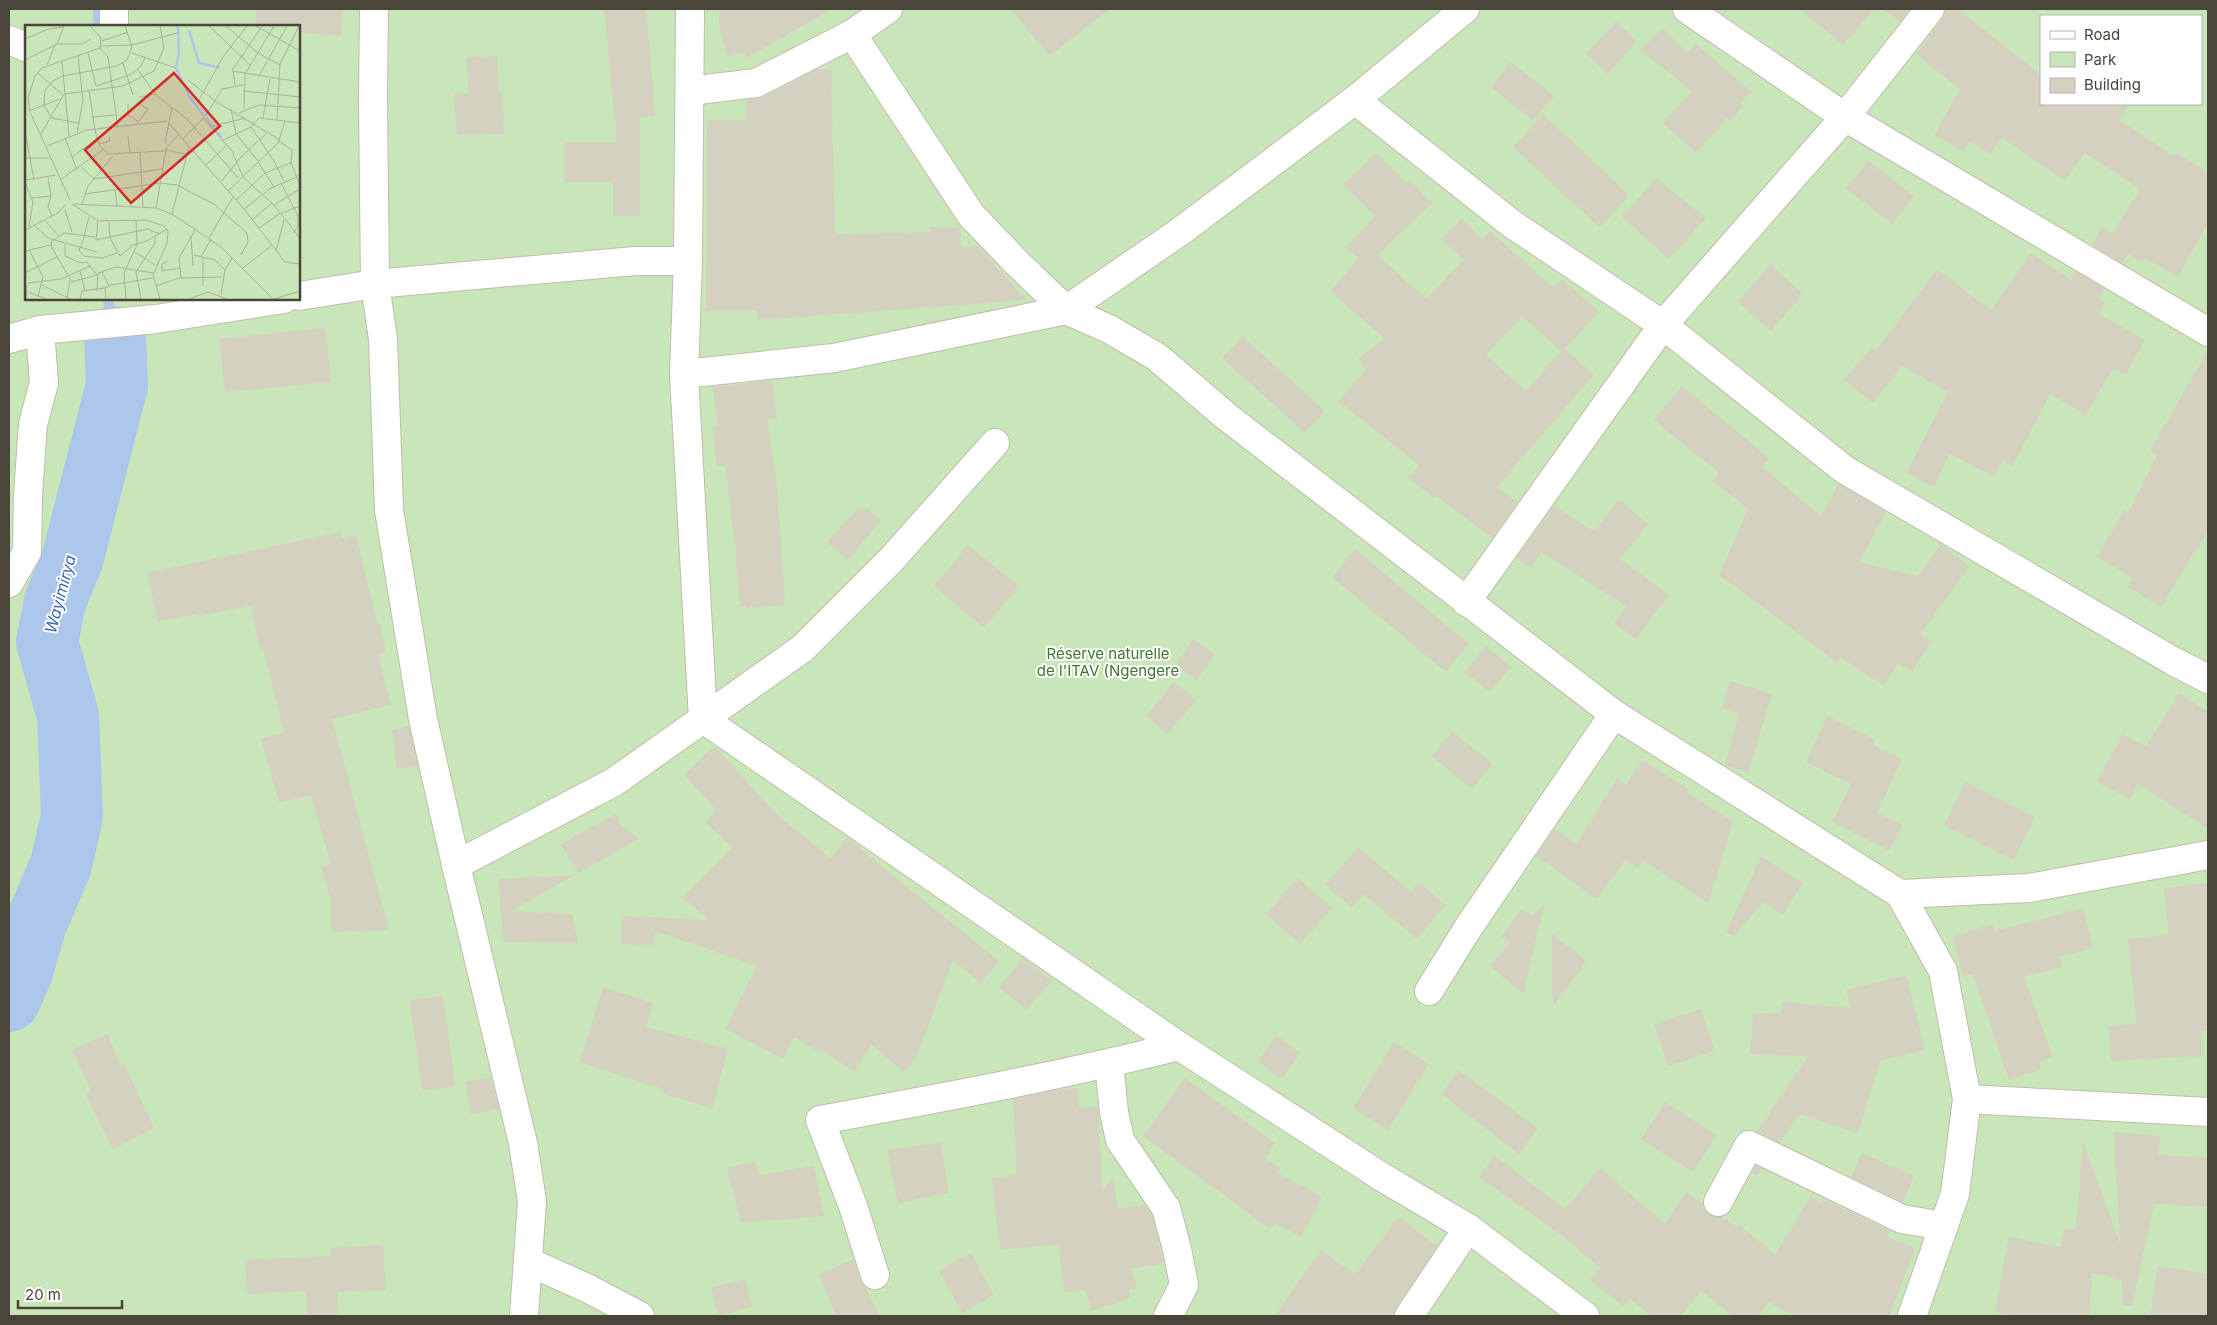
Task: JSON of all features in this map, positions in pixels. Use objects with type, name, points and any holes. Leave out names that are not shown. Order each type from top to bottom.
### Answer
[{"type":"street","points":[[114,9],[114,25]]},
{"type":"street","points":[[374,9],[375,284],[383,339],[390,510],[423,719],[523,1143],[532,1201],[524,1316]]},
{"type":"street","points":[[690,9],[688,261],[684,374],[703,720]]},
{"type":"street","points":[[690,91],[756,83],[852,34],[888,9]]},
{"type":"street","points":[[684,374],[834,358],[1066,310],[1181,231],[1355,100],[1465,9]]},
{"type":"street","points":[[1687,9],[1845,118],[2208,332]]},
{"type":"street","points":[[1466,602],[1663,325],[1845,118],[1930,9]]},
{"type":"street","points":[[852,34],[971,215],[1066,310],[1109,329],[1157,357],[1228,417],[1614,714],[1900,894],[1943,971],[1967,1099],[1955,1194],[1912,1316]]},
{"type":"street","points":[[9,40],[25,47]]},
{"type":"street","points":[[1355,100],[1512,224],[1663,325],[1844,470],[2161,654],[2208,679]]},
{"type":"street","points":[[300,296],[375,284],[635,261],[688,261]]},
{"type":"street","points":[[9,339],[40,330],[95,325],[146,313],[274,300]]},
{"type":"street","points":[[9,583],[27,552],[28,495],[33,424],[44,383],[40,330]]},
{"type":"street","points":[[456,865],[614,782],[803,648],[891,560],[995,443]]},
{"type":"street","points":[[1429,991],[1468,928],[1614,714]]},
{"type":"street","points":[[703,720],[1178,1046],[1382,1177],[1468,1228],[1585,1316]]},
{"type":"street","points":[[1900,894],[2029,888],[2208,855]]},
{"type":"street","points":[[875,1275],[853,1206],[820,1120],[988,1090],[1109,1064],[1178,1046]]},
{"type":"street","points":[[1109,1064],[1114,1112],[1120,1140],[1166,1208],[1177,1249],[1184,1285],[1168,1316]]},
{"type":"street","points":[[1967,1099],[2208,1112]]},
{"type":"street","points":[[1718,1202],[1749,1145],[1902,1219],[1944,1226]]},
{"type":"street","points":[[1409,1316],[1468,1228]]},
{"type":"street","points":[[529,1262],[588,1289],[640,1316]]},
{"type":"green space","name":"Réserve naturelle de l'ITAV (Ngengere","points":[[9,9],[2208,9],[2208,1316],[9,1316]]},
{"type":"building","points":[[256,9],[343,9],[341,36],[300,33],[300,25],[256,25]]},
{"type":"building","points":[[604,9],[646,9],[655,116],[640,117],[640,216],[613,216],[613,182],[564,182],[564,142],[617,142]]},
{"type":"building","points":[[719,9],[832,9],[745,59],[745,52],[727,56],[719,24]]},
{"type":"building","points":[[1011,9],[1110,9],[1049,56]]},
{"type":"building","points":[[1800,9],[1874,9],[1843,45]]},
{"type":"building","points":[[1883,9],[1910,9],[1901,21]]},
{"type":"building","points":[[1945,9],[1958,9],[2040,74],[2040,105],[2128,105],[2120,120],[2174,156],[2176,153],[2208,172],[2208,223],[2178,277],[2144,258],[2142,262],[2128,254],[2122,263],[2092,245],[2102,227],[2113,233],[2140,189],[2085,153],[2065,181],[2002,138],[1990,154],[1969,141],[1964,151],[1934,135],[1960,89],[1916,54],[1942,19]]},
{"type":"building","points":[[1616,22],[1637,41],[1608,74],[1586,54]]},
{"type":"building","points":[[1662,28],[1687,53],[1695,43],[1751,92],[1731,121],[1727,118],[1696,153],[1663,123],[1692,91],[1640,50]]},
{"type":"building","points":[[497,56],[498,92],[502,91],[504,134],[457,135],[454,93],[469,93],[467,57]]},
{"type":"building","points":[[1511,62],[1554,96],[1534,121],[1491,87]]},
{"type":"building","points":[[817,69],[831,69],[835,234],[930,232],[930,227],[960,227],[961,247],[978,246],[1026,300],[758,320],[757,311],[706,311],[707,120],[746,120],[746,100],[763,97]]},
{"type":"building","points":[[1543,114],[1629,195],[1600,228],[1513,147]]},
{"type":"building","points":[[1376,153],[1407,184],[1410,180],[1432,203],[1378,255],[1426,299],[1463,260],[1441,239],[1462,218],[1482,240],[1490,231],[1553,288],[1562,279],[1599,312],[1565,349],[1594,375],[1497,487],[1518,502],[1492,538],[1436,496],[1434,498],[1408,478],[1419,465],[1338,401],[1366,370],[1358,358],[1385,339],[1330,291],[1358,259],[1346,248],[1375,216],[1343,185]],"holes":[[[1522,316],[1561,351],[1526,391],[1486,355]]]},
{"type":"building","points":[[1868,161],[1914,196],[1893,224],[1846,189]]},
{"type":"building","points":[[1656,178],[1706,218],[1669,259],[1622,217]]},
{"type":"building","points":[[2031,253],[2071,280],[2076,272],[2105,289],[2098,299],[2105,303],[2099,314],[2145,340],[2125,375],[2113,368],[2086,415],[2050,394],[2013,466],[2002,460],[1994,477],[1950,454],[1934,487],[1906,473],[1948,392],[1902,366],[1873,403],[1844,380],[1871,347],[1876,350],[1937,269],[1991,310]]},
{"type":"building","points":[[1770,264],[1803,294],[1771,331],[1738,302]]},
{"type":"building","points":[[325,328],[331,382],[225,392],[219,339]]},
{"type":"building","points":[[1242,336],[1325,411],[1305,433],[1222,358]]},
{"type":"building","points":[[2208,350],[2208,531],[2161,607],[2128,587],[2133,578],[2097,557],[2124,510],[2128,513],[2157,455],[2150,451]]},
{"type":"building","points":[[772,381],[777,419],[767,420],[776,478],[785,605],[746,608],[746,606],[740,607],[735,544],[725,466],[717,467],[713,427],[718,427],[713,387]]},
{"type":"building","points":[[1682,386],[1769,458],[1762,467],[1821,516],[1839,484],[1886,512],[1859,562],[1918,576],[1941,545],[1970,566],[1920,635],[1932,641],[1912,672],[1898,663],[1884,686],[1840,657],[1838,663],[1719,575],[1748,509],[1713,481],[1719,473],[1654,420]]},
{"type":"building","points":[[1619,500],[1648,524],[1620,559],[1669,595],[1636,639],[1614,623],[1626,606],[1541,552],[1531,568],[1517,557],[1554,506],[1594,531]]},
{"type":"building","points":[[857,509],[868,509],[881,521],[848,560],[827,542]]},
{"type":"building","points":[[340,532],[342,539],[356,535],[377,623],[379,622],[386,652],[378,654],[391,705],[332,719],[389,930],[332,932],[331,900],[321,867],[331,864],[311,796],[279,802],[261,739],[284,732],[263,648],[260,649],[251,605],[198,617],[197,614],[158,622],[147,573]]},
{"type":"building","points":[[968,545],[1019,586],[984,628],[934,586]]},
{"type":"building","points":[[1355,549],[1469,644],[1446,672],[1332,577]]},
{"type":"building","points":[[1193,639],[1215,654],[1197,680],[1175,665]]},
{"type":"building","points":[[1486,646],[1511,667],[1490,692],[1465,672]]},
{"type":"building","points":[[1730,681],[1772,694],[1748,772],[1725,765],[1739,714],[1722,709]]},
{"type":"building","points":[[1174,682],[1196,700],[1168,734],[1146,716]]},
{"type":"building","points":[[2179,693],[2208,712],[2208,829],[2138,784],[2130,799],[2097,782],[2122,734],[2146,746]]},
{"type":"building","points":[[1827,716],[1874,739],[1874,746],[1902,759],[1877,813],[1902,825],[1890,851],[1832,822],[1851,784],[1806,762]]},
{"type":"building","points":[[409,726],[418,766],[397,769],[392,730]]},
{"type":"building","points":[[1452,731],[1493,764],[1472,789],[1432,756]]},
{"type":"building","points":[[714,746],[780,817],[831,858],[847,838],[999,961],[981,983],[953,960],[916,1058],[904,1072],[872,1045],[854,1072],[821,1049],[820,1052],[794,1037],[783,1059],[725,1029],[757,966],[655,931],[654,945],[621,944],[622,916],[709,920],[682,897],[732,847],[705,822],[716,810],[684,775]]},
{"type":"building","points":[[1642,760],[1688,789],[1686,792],[1733,822],[1708,903],[1643,860],[1638,868],[1625,860],[1597,899],[1536,856],[1555,829],[1576,844],[1617,779],[1626,785]]},
{"type":"building","points":[[1965,782],[2035,817],[2014,860],[1944,825]]},
{"type":"building","points":[[616,814],[622,825],[639,839],[578,873],[561,844]]},
{"type":"building","points":[[1358,847],[1411,892],[1419,882],[1445,905],[1417,939],[1364,894],[1352,908],[1326,885]]},
{"type":"building","points":[[1761,856],[1803,883],[1783,915],[1763,902],[1734,937],[1726,932]]},
{"type":"building","points":[[575,875],[510,911],[572,914],[578,943],[503,942],[499,879]]},
{"type":"building","points":[[1298,878],[1332,908],[1300,944],[1266,914]]},
{"type":"building","points":[[2208,883],[2208,1030],[2201,1030],[2202,1056],[2111,1061],[2109,1026],[2137,1024],[2128,939],[2169,935],[2164,888]]},
{"type":"building","points":[[1545,902],[1523,994],[1490,966],[1510,943],[1501,936],[1522,909],[1532,917]]},
{"type":"building","points":[[2083,908],[2093,948],[2059,957],[2062,967],[2024,977],[2053,1057],[2039,1062],[2041,1069],[2009,1080],[1973,974],[1963,976],[1953,937],[1992,924],[1994,931]]},
{"type":"building","points":[[1552,934],[1587,961],[1553,1006]]},
{"type":"building","points":[[1023,958],[1051,981],[1027,1010],[999,988]]},
{"type":"building","points":[[1906,975],[1925,1050],[1880,1061],[1858,1133],[1800,1114],[1780,1143],[1757,1131],[1808,1056],[1750,1054],[1753,1013],[1780,1014],[1782,1002],[1851,1008],[1846,990]]},
{"type":"building","points":[[603,987],[653,1003],[646,1027],[728,1049],[712,1108],[662,1093],[663,1089],[580,1062]]},
{"type":"building","points":[[443,996],[455,1086],[422,1091],[410,1000]]},
{"type":"building","points":[[1701,1009],[1715,1051],[1668,1066],[1654,1024]]},
{"type":"building","points":[[108,1034],[120,1064],[124,1063],[154,1128],[113,1149],[85,1094],[91,1091],[72,1050]]},
{"type":"building","points":[[1276,1035],[1300,1053],[1282,1079],[1258,1061]]},
{"type":"building","points":[[1394,1042],[1429,1064],[1388,1130],[1353,1108]]},
{"type":"building","points":[[1458,1070],[1538,1128],[1519,1154],[1441,1094]]},
{"type":"building","points":[[491,1078],[499,1109],[471,1114],[466,1081]]},
{"type":"building","points":[[1185,1078],[1275,1143],[1265,1158],[1280,1168],[1277,1173],[1322,1197],[1301,1237],[1274,1223],[1270,1229],[1143,1136]]},
{"type":"building","points":[[1078,1088],[1079,1108],[1098,1107],[1102,1192],[1113,1177],[1117,1209],[1145,1205],[1152,1215],[1164,1263],[1131,1269],[1137,1287],[1129,1290],[1131,1298],[1092,1311],[1085,1290],[1064,1292],[1059,1244],[1000,1250],[992,1178],[1017,1175],[1013,1099],[1061,1089]]},
{"type":"building","points":[[1665,1102],[1717,1135],[1693,1172],[1641,1139]]},
{"type":"building","points":[[2114,1132],[2160,1136],[2158,1155],[2208,1158],[2208,1207],[2154,1204],[2132,1306],[2123,1305],[2122,1280],[2092,1273],[2089,1316],[2017,1316],[1995,1312],[2009,1237],[2060,1247],[2064,1228],[2076,1230],[2083,1141],[2120,1244]]},
{"type":"building","points":[[941,1143],[948,1193],[898,1203],[887,1149]]},
{"type":"building","points":[[1862,1153],[1914,1176],[1903,1202],[1851,1177]]},
{"type":"building","points":[[1494,1155],[1565,1209],[1600,1168],[1665,1224],[1686,1192],[1703,1204],[1705,1211],[1710,1215],[1722,1217],[1738,1227],[1740,1225],[1775,1255],[1810,1197],[1821,1204],[1824,1199],[1890,1231],[1887,1237],[1915,1248],[1890,1316],[1793,1316],[1769,1302],[1758,1316],[1732,1316],[1701,1291],[1681,1316],[1651,1316],[1629,1298],[1623,1306],[1590,1280],[1600,1268],[1564,1237],[1479,1177]]},
{"type":"building","points":[[755,1161],[759,1175],[814,1166],[824,1216],[741,1223],[727,1168]]},
{"type":"building","points":[[1756,1166],[1762,1169],[1757,1176],[1752,1173]]},
{"type":"building","points":[[1398,1217],[1437,1246],[1391,1316],[1274,1316],[1321,1250],[1355,1274]]},
{"type":"building","points":[[383,1245],[386,1290],[337,1292],[338,1316],[308,1316],[306,1291],[247,1294],[245,1260],[331,1256],[330,1248]]},
{"type":"building","points":[[971,1253],[994,1295],[962,1313],[939,1271]]},
{"type":"building","points":[[853,1259],[860,1280],[880,1316],[837,1316],[818,1275]]},
{"type":"building","points":[[2158,1266],[2208,1274],[2208,1316],[2150,1316]]},
{"type":"building","points":[[745,1279],[752,1307],[718,1316],[711,1287]]},
{"type":"waterway","name":"Wayimirya","points":[[98,9],[98,25]]},
{"type":"waterway","name":"Wayimirya","points":[[108,300],[115,337]]},
{"type":"waterway","name":"Wayimirya","points":[[9,1001],[22,972],[35,926],[61,865],[72,816],[68,716],[47,642],[55,602],[73,557],[117,385],[115,337]]}]
